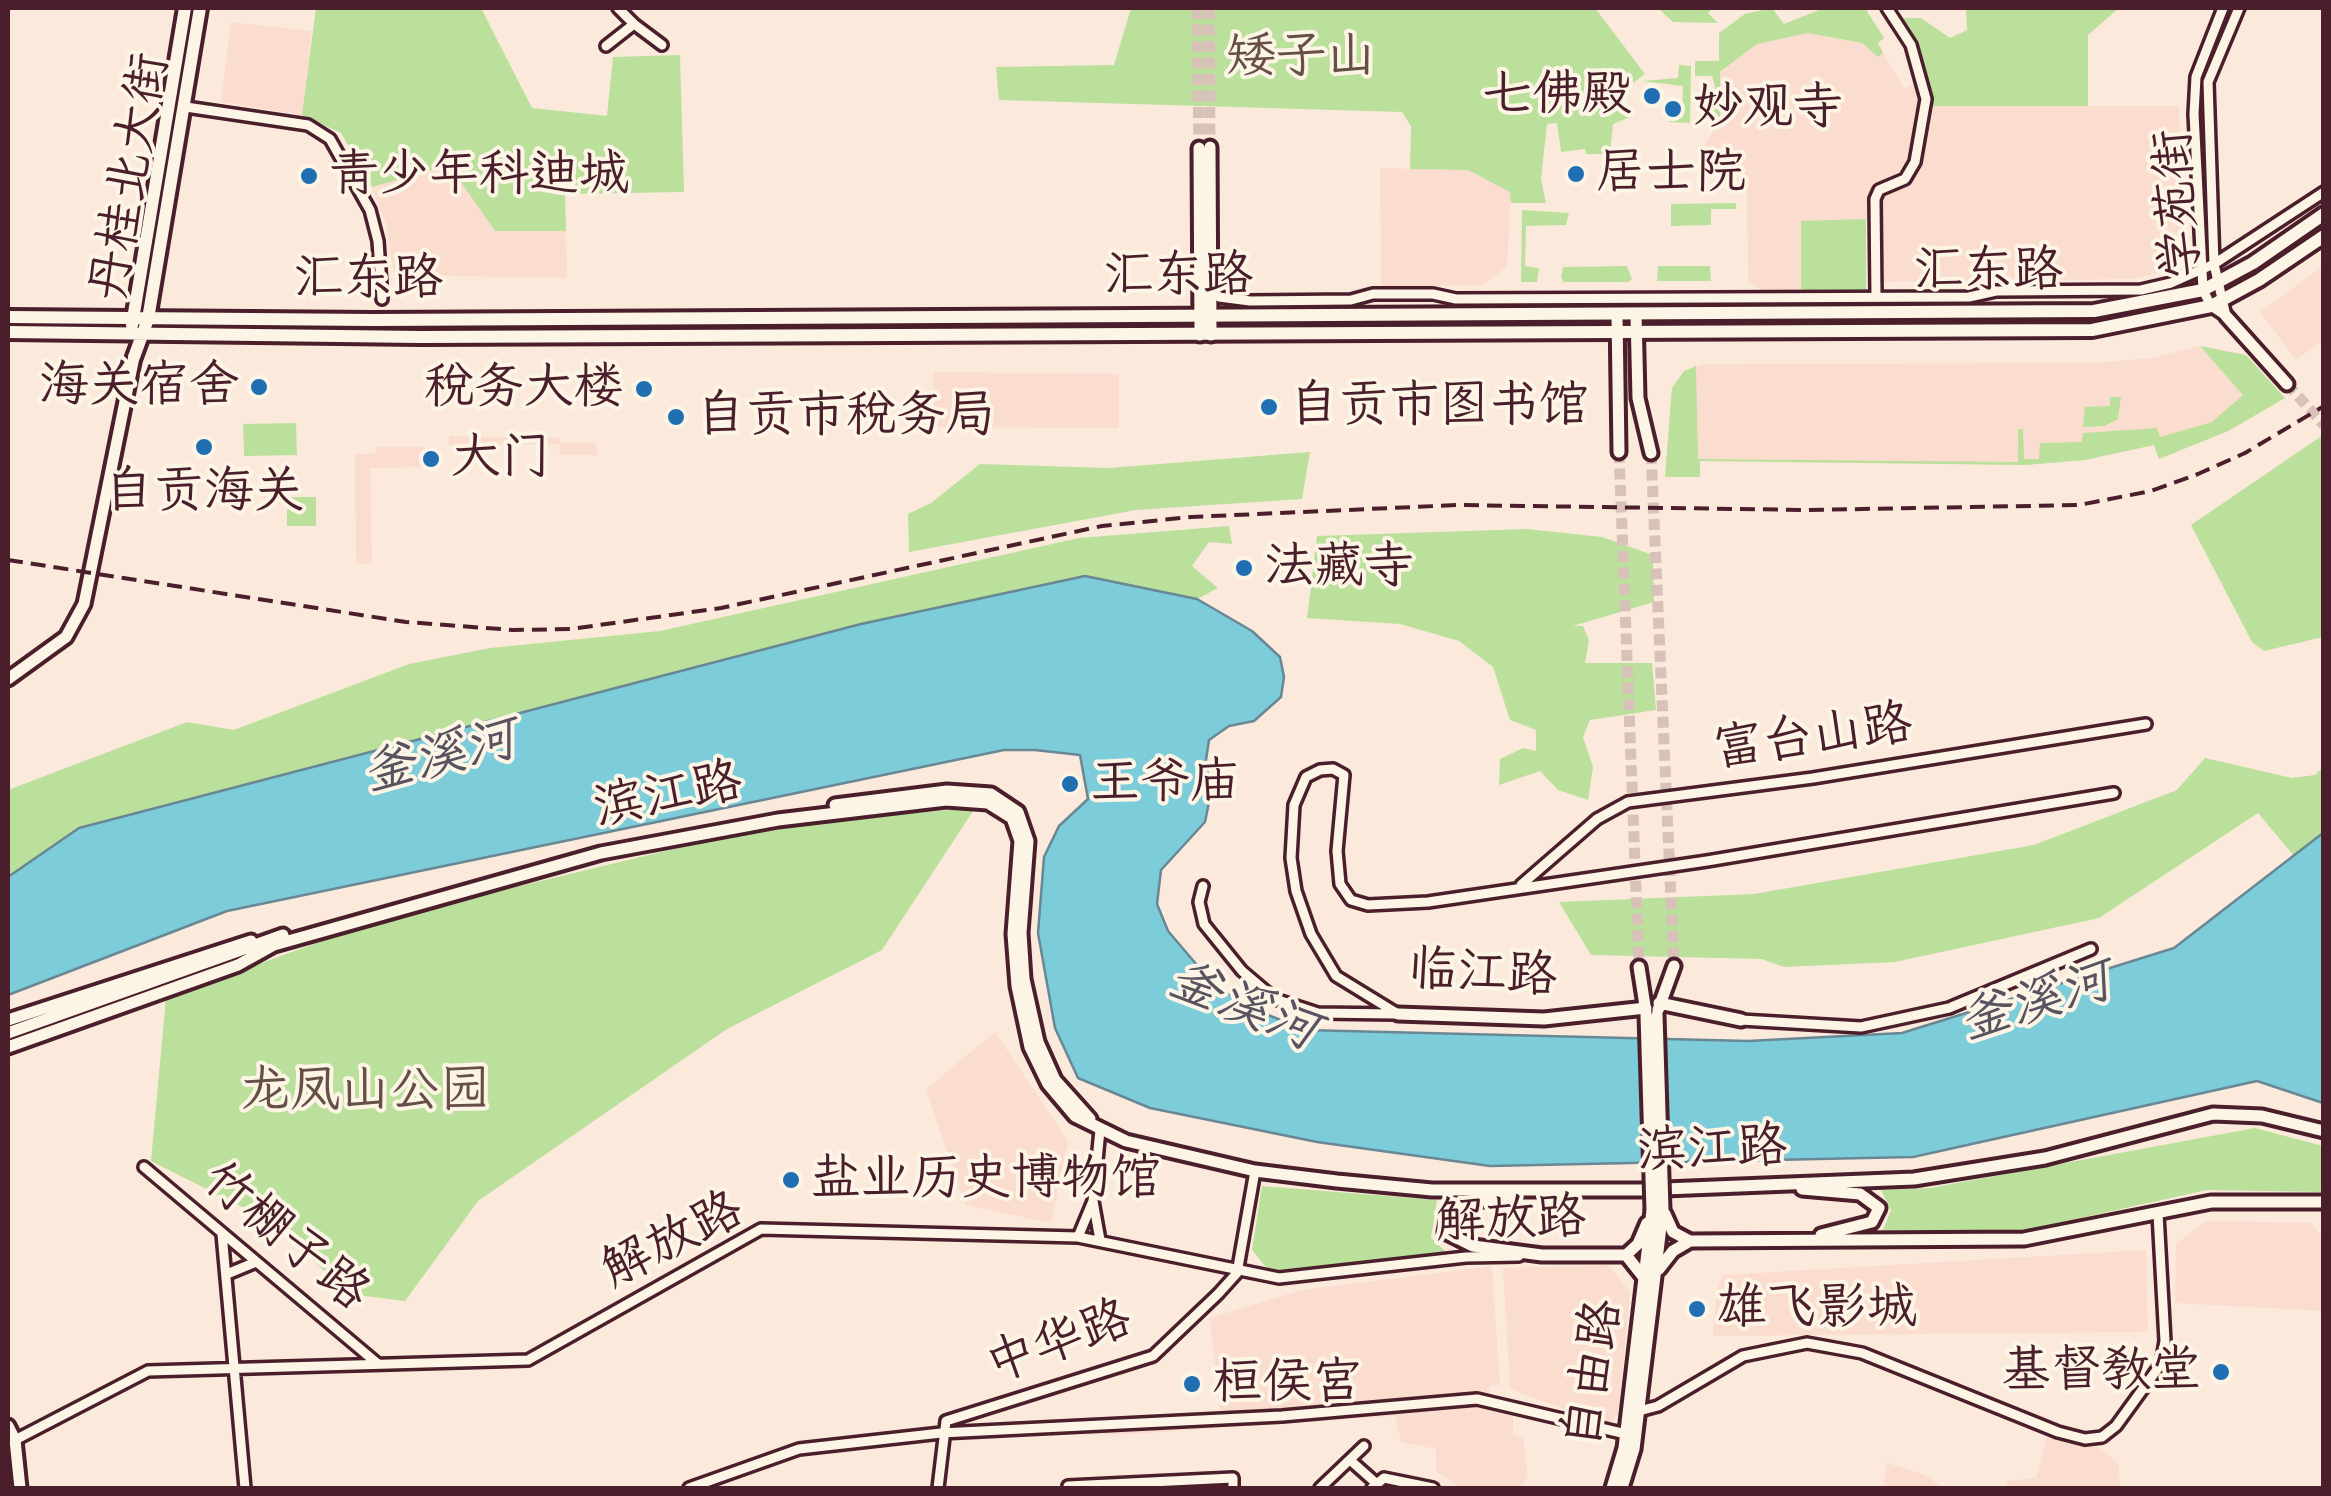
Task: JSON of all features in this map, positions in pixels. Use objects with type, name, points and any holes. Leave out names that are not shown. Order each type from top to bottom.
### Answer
[{"type":"main road","name":"丹桂北大街","points":[[141,319],[185,8]]},
{"type":"main road","name":"丹桂北大街","points":[[8,679],[66,638],[84,604],[186,107],[200,8]]},
{"type":"main road","points":[[1205,318],[1210,286],[1204,147],[1205,335]]},
{"type":"main road","name":"汇东路","points":[[8,317],[1205,318],[2094,312],[2202,290],[2324,214]]},
{"type":"main road","name":"汇东路","points":[[8,332],[1205,335],[2092,330],[2136,324],[2217,302],[2324,236]]},
{"type":"main road","points":[[1616,315],[1619,448],[1631,437],[1650,448],[1638,398],[1636,314]]},
{"type":"main road","points":[[2226,316],[2287,384]]},
{"type":"main road","name":"滨江路","points":[[10,1035],[244,942],[598,846],[796,810],[947,792],[991,794],[1018,812],[1028,841],[1021,933],[1024,979],[1038,1042],[1054,1080],[1100,1130]]},
{"type":"main road","name":"滨江路","points":[[10,1035],[238,965],[274,946],[601,852],[778,820],[946,800],[988,802],[1012,818],[1020,842],[1013,934],[1017,986],[1030,1047],[1048,1084],[1074,1116],[1126,1141],[1255,1171],[1432,1190],[1530,1191],[1914,1179],[2045,1158],[2213,1114],[2262,1116],[2324,1131]]},
{"type":"main road","points":[[1652,1010],[1674,966]]},
{"type":"main road","points":[[1638,967],[1652,1010],[1658,1210],[1638,1244],[1626,1255],[1640,1266],[1646,1283]]},
{"type":"main road","name":"临江路","points":[[1398,1014],[1544,1019],[1652,1010],[1741,1020]]},
{"type":"main road","points":[[1783,1185],[1860,1194],[1879,1208],[1872,1222],[1800,1240]]},
{"type":"main road","points":[[1530,1191],[1458,1204],[1449,1211],[1445,1232],[1452,1240],[1473,1246],[1542,1256]]},
{"type":"main road","points":[[1657,1274],[1664,1258],[1690,1242],[2024,1240],[2211,1202],[2324,1202]]},
{"type":"main road","points":[[1658,1210],[1673,1232],[1690,1242]]},
{"type":"main road","name":"自由路","points":[[1622,1488],[1639,1411],[1657,1274],[1658,1210]]},
{"type":"main road","name":"自由路","points":[[1612,1488],[1626,1434],[1658,1210]]},
{"type":"main road","name":"解放路","points":[[1542,1256],[1626,1255]]},
{"type":"main road","points":[[8,1426],[16,1440],[20,1488]]},
{"type":"street","points":[[618,8],[662,46]]},
{"type":"street","points":[[1876,296],[1875,200],[1878,190],[1905,178],[1915,162],[1926,99],[1911,45],[1887,8]]},
{"type":"street","name":"学苑街","points":[[2223,8],[2196,77],[2202,290],[2226,316]]},
{"type":"street","name":"学苑街","points":[[2217,302],[2208,82],[2238,8]]},
{"type":"street","points":[[606,46],[634,24]]},
{"type":"street","points":[[186,107],[308,125],[330,139],[370,210],[378,241],[382,300]]},
{"type":"street","points":[[1210,286],[1219,297],[1247,301],[1351,300],[1373,294],[1456,299],[2141,290],[2214,264],[2324,192]]},
{"type":"street","name":"富台山路","points":[[1519,887],[1597,819],[1628,802],[1813,778],[2146,724]]},
{"type":"street","name":"临江路","points":[[1398,1014],[1336,976],[1310,934],[1296,891],[1292,858],[1298,790],[1306,777],[1333,768],[1344,775],[1337,852],[1340,884],[1351,900],[1368,905],[1428,902],[1519,887]]},
{"type":"street","points":[[1519,887],[1707,861],[2114,792]]},
{"type":"street","points":[[1203,886],[1199,902],[1204,924],[1242,971],[1276,999],[1318,1013],[1398,1014]]},
{"type":"street","name":"临江路","points":[[1741,1020],[1861,1027],[1949,1008],[2091,949]]},
{"type":"street","points":[[1100,1130],[1093,1201],[1100,1240]]},
{"type":"street","name":"竹棚子路","points":[[144,1167],[378,1364]]},
{"type":"street","points":[[1237,1273],[1255,1171]]},
{"type":"street","points":[[1078,1237],[1093,1201]]},
{"type":"street","points":[[1639,1411],[1658,1406],[1743,1356],[1807,1343],[1862,1353],[2058,1432],[2085,1440],[2102,1437],[2145,1390],[2161,1364],[2165,1342],[2158,1214]]},
{"type":"street","name":"解放路","points":[[16,1440],[148,1371],[528,1360],[762,1229],[1078,1237],[1210,1263],[1237,1273],[1279,1278],[1466,1257],[1542,1256]]},
{"type":"street","points":[[222,1234],[244,1488]]},
{"type":"street","points":[[226,1274],[256,1262]]},
{"type":"street","name":"中华路","points":[[938,1488],[941,1434],[946,1421],[1153,1356],[1237,1273]]},
{"type":"street","points":[[689,1488],[800,1449],[941,1434],[1282,1416],[1477,1399],[1626,1434]]},
{"type":"street","points":[[1320,1488],[1364,1446]]},
{"type":"street","points":[[1350,1460],[1374,1486],[1384,1478],[1433,1488]]},
{"type":"street","points":[[1068,1486],[1232,1478],[1232,1488]]},
{"type":"shaded area","points":[[231,22],[312,31],[302,115],[221,102]]},
{"type":"shaded area","points":[[1808,33],[1862,43],[1877,56],[1883,53],[1904,88],[1916,84],[1919,101],[1907,161],[1898,172],[1873,186],[1866,219],[1801,222],[1801,292],[1766,293],[1748,281],[1747,175],[1732,174],[1731,158],[1721,166],[1704,145],[1720,122],[1720,73],[1757,44]]},
{"type":"shaded area","points":[[1933,106],[2179,106],[2184,252],[2171,270],[2133,279],[1878,282],[1876,204],[1886,191],[1910,186],[1923,164]]},
{"type":"shaded area","points":[[449,164],[495,231],[566,231],[567,278],[394,275],[387,226],[372,187]]},
{"type":"shaded area","points":[[1380,168],[1468,170],[1511,192],[1507,267],[1482,285],[1381,287]]},
{"type":"shaded area","points":[[2323,266],[2323,340],[2296,360],[2260,312]]},
{"type":"shaded area","points":[[2200,346],[2246,355],[2285,398],[2228,431],[2159,459],[2154,445],[2085,460],[2025,465],[1700,461],[1700,477],[1665,477],[1672,388],[1684,371],[1702,364],[2094,363],[2152,358]]},
{"type":"shaded area","points":[[934,372],[1119,374],[1119,428],[933,427]]},
{"type":"shaded area","points":[[449,436],[560,438],[560,443],[596,443],[597,455],[560,455],[559,444],[449,445]]},
{"type":"shaded area","points":[[376,447],[425,447],[425,467],[370,468],[372,564],[356,564],[355,454],[375,454]]},
{"type":"shaded area","points":[[995,1032],[1068,1141],[1051,1223],[965,1205],[926,1089]]},
{"type":"shaded area","points":[[2206,1221],[2311,1223],[2323,1238],[2323,1311],[2175,1303],[2176,1244]]},
{"type":"shaded area","points":[[2146,1250],[2148,1332],[1713,1336],[1716,1295],[1722,1275]]},
{"type":"shaded area","points":[[1608,1265],[1630,1292],[1618,1414],[1608,1425],[1510,1389],[1503,1268]]},
{"type":"shaded area","points":[[1492,1266],[1500,1385],[1489,1386],[1492,1410],[1513,1409],[1513,1435],[1523,1436],[1528,1476],[1520,1488],[1459,1488],[1436,1471],[1436,1449],[1401,1442],[1395,1416],[1490,1409],[1135,1434],[965,1436],[965,1424],[1220,1411],[1210,1318],[1302,1290]]},
{"type":"shaded area","points":[[2047,1436],[2102,1449],[2119,1464],[2120,1488],[2007,1488],[2007,1481],[2036,1478]]},
{"type":"shaded area","points":[[1887,1463],[1925,1475],[1944,1488],[1883,1488]]},
{"type":"green space","points":[[316,8],[481,8],[532,108],[607,116],[613,57],[680,55],[684,192],[565,194],[566,231],[495,231],[449,165],[372,187],[341,133],[302,115]]},
{"type":"green space","name":"矮子山","points":[[1131,8],[1595,8],[1645,74],[1617,95],[1630,117],[1613,124],[1610,154],[1586,154],[1585,149],[1561,152],[1557,123],[1547,124],[1541,179],[1546,203],[1511,203],[1510,192],[1468,170],[1410,169],[1411,126],[1402,112],[999,100],[996,67],[1114,65]]},
{"type":"green space","points":[[1658,8],[1713,8],[1708,13],[1718,23],[1673,22]]},
{"type":"green space","points":[[1772,8],[1784,24],[1819,10],[1865,8],[1884,38],[1878,43],[1883,53],[1878,57],[1862,43],[1808,33],[1757,44],[1720,72],[1720,122],[1718,129],[1706,129],[1711,124],[1715,86],[1712,76],[1695,76],[1695,61],[1719,61],[1719,33],[1745,14]]},
{"type":"green space","points":[[1966,8],[2119,8],[2088,35],[2088,106],[1933,106],[1918,44],[1902,18],[1921,18],[1950,38],[1967,30]]},
{"type":"green space","points":[[1679,65],[1691,66],[1690,123],[1668,122],[1682,115],[1683,86],[1642,81],[1678,78]]},
{"type":"green space","points":[[1736,203],[1736,209],[1711,209],[1711,225],[1671,226],[1671,204]]},
{"type":"green space","points":[[1522,210],[1569,213],[1566,225],[1526,226],[1525,266],[1539,268],[1537,282],[1521,282]]},
{"type":"green space","points":[[1866,219],[1866,292],[1801,292],[1801,221]]},
{"type":"green space","points":[[1627,266],[1632,279],[1628,282],[1564,282],[1561,278],[1563,267]]},
{"type":"green space","points":[[1658,266],[1710,266],[1711,281],[1657,281]]},
{"type":"green space","points":[[2200,346],[2246,355],[2285,398],[2228,431],[2159,459],[2154,445],[2085,460],[2025,465],[1700,461],[1700,477],[1665,477],[1672,388],[1684,371],[1696,366],[1698,459],[2018,462],[2018,429],[2023,429],[2024,459],[2039,459],[2040,443],[2082,442],[2083,433],[2157,428],[2160,437],[2212,422],[2243,395]]},
{"type":"green space","points":[[2110,397],[2121,397],[2118,419],[2104,426],[2083,427],[2085,407],[2110,406]]},
{"type":"green space","points":[[296,423],[297,455],[244,456],[243,424]]},
{"type":"green space","points":[[2323,435],[2323,637],[2264,651],[2252,642],[2191,525]]},
{"type":"green space","points":[[1310,452],[1302,499],[1136,510],[909,552],[908,514],[931,503],[980,464],[1109,468]]},
{"type":"green space","points":[[287,497],[316,497],[316,526],[287,526]]},
{"type":"green space","points":[[1229,526],[1232,544],[1209,542],[1192,566],[1218,588],[1197,599],[1085,576],[861,624],[79,828],[8,877],[8,790],[187,722],[234,730],[409,664],[490,648],[660,631],[1079,538]]},
{"type":"green space","points":[[1527,529],[1602,537],[1653,555],[1654,602],[1573,626],[1583,626],[1589,640],[1585,663],[1652,663],[1656,710],[1590,720],[1583,737],[1593,767],[1588,800],[1558,790],[1540,771],[1499,785],[1500,759],[1523,748],[1536,751],[1536,730],[1510,720],[1493,667],[1459,641],[1400,624],[1307,618],[1317,536]]},
{"type":"green space","points":[[2205,758],[2292,778],[2315,775],[2323,767],[2323,833],[2294,856],[2258,813],[2099,918],[1895,962],[1784,967],[1762,959],[1591,955],[1559,902],[1754,894],[2034,845],[2177,790]]},
{"type":"green space","name":"龙凤山公园","points":[[975,808],[882,950],[727,1029],[478,1201],[405,1301],[349,1294],[272,1222],[151,1161],[166,998],[382,919],[778,824]]},
{"type":"green space","points":[[2255,1128],[2323,1146],[2323,1192],[2207,1190],[2008,1234],[1883,1230],[1891,1210],[1881,1190],[1930,1188]]},
{"type":"green space","points":[[1262,1186],[1437,1200],[1431,1238],[1446,1252],[1270,1272],[1252,1250]]},
{"type":"water","name":"釜溪河","points":[[1085,576],[1197,599],[1252,631],[1280,657],[1284,677],[1281,697],[1254,721],[1229,726],[1209,740],[1206,760],[1211,792],[1205,822],[1161,870],[1157,904],[1168,931],[1214,985],[1256,1010],[1305,1030],[1748,1041],[1902,1033],[2174,948],[2323,833],[2323,1103],[2257,1081],[1913,1157],[1490,1166],[1317,1142],[1150,1108],[1078,1078],[1055,1028],[1038,933],[1044,857],[1059,826],[1088,799],[1080,755],[1035,750],[1004,750],[227,911],[8,995],[8,877],[79,828],[861,624]]},
{"type":"tunnel","points":[[1197,8],[1199,148]]},
{"type":"tunnel","points":[[1209,8],[1210,147]]},
{"type":"tunnel","points":[[2287,384],[2324,425]]},
{"type":"tunnel","points":[[1619,452],[1639,967]]},
{"type":"tunnel","points":[[1651,453],[1674,966]]},
{"type":"railway","points":[[8,560],[406,622],[513,630],[571,629],[721,608],[1102,526],[1191,517],[1458,505],[1808,510],[2079,505],[2151,491],[2198,474],[2245,453],[2324,406]]},
{"type":"place","name":"七佛殿","points":[[1652,96]]},
{"type":"place","name":"妙观寺","points":[[1673,109]]},
{"type":"place","name":"居士院","points":[[1576,174]]},
{"type":"place","name":"青少年科迪城","points":[[309,176]]},
{"type":"place","name":"海关宿舍","points":[[259,387]]},
{"type":"place","name":"税务大楼","points":[[644,389]]},
{"type":"place","name":"自贡市图书馆","points":[[1269,407]]},
{"type":"place","name":"自贡市税务局","points":[[676,417]]},
{"type":"place","name":"自贡海关","points":[[204,447]]},
{"type":"place","name":"大门","points":[[431,459]]},
{"type":"place","name":"法藏寺","points":[[1244,568]]},
{"type":"place","name":"王爷庙","points":[[1070,784]]},
{"type":"place","name":"盐业历史博物馆","points":[[791,1180]]},
{"type":"place","name":"雄飞影城","points":[[1697,1309]]},
{"type":"place","name":"基督教堂","points":[[2221,1372]]},
{"type":"place","name":"桓侯宫","points":[[1192,1384]]}]
